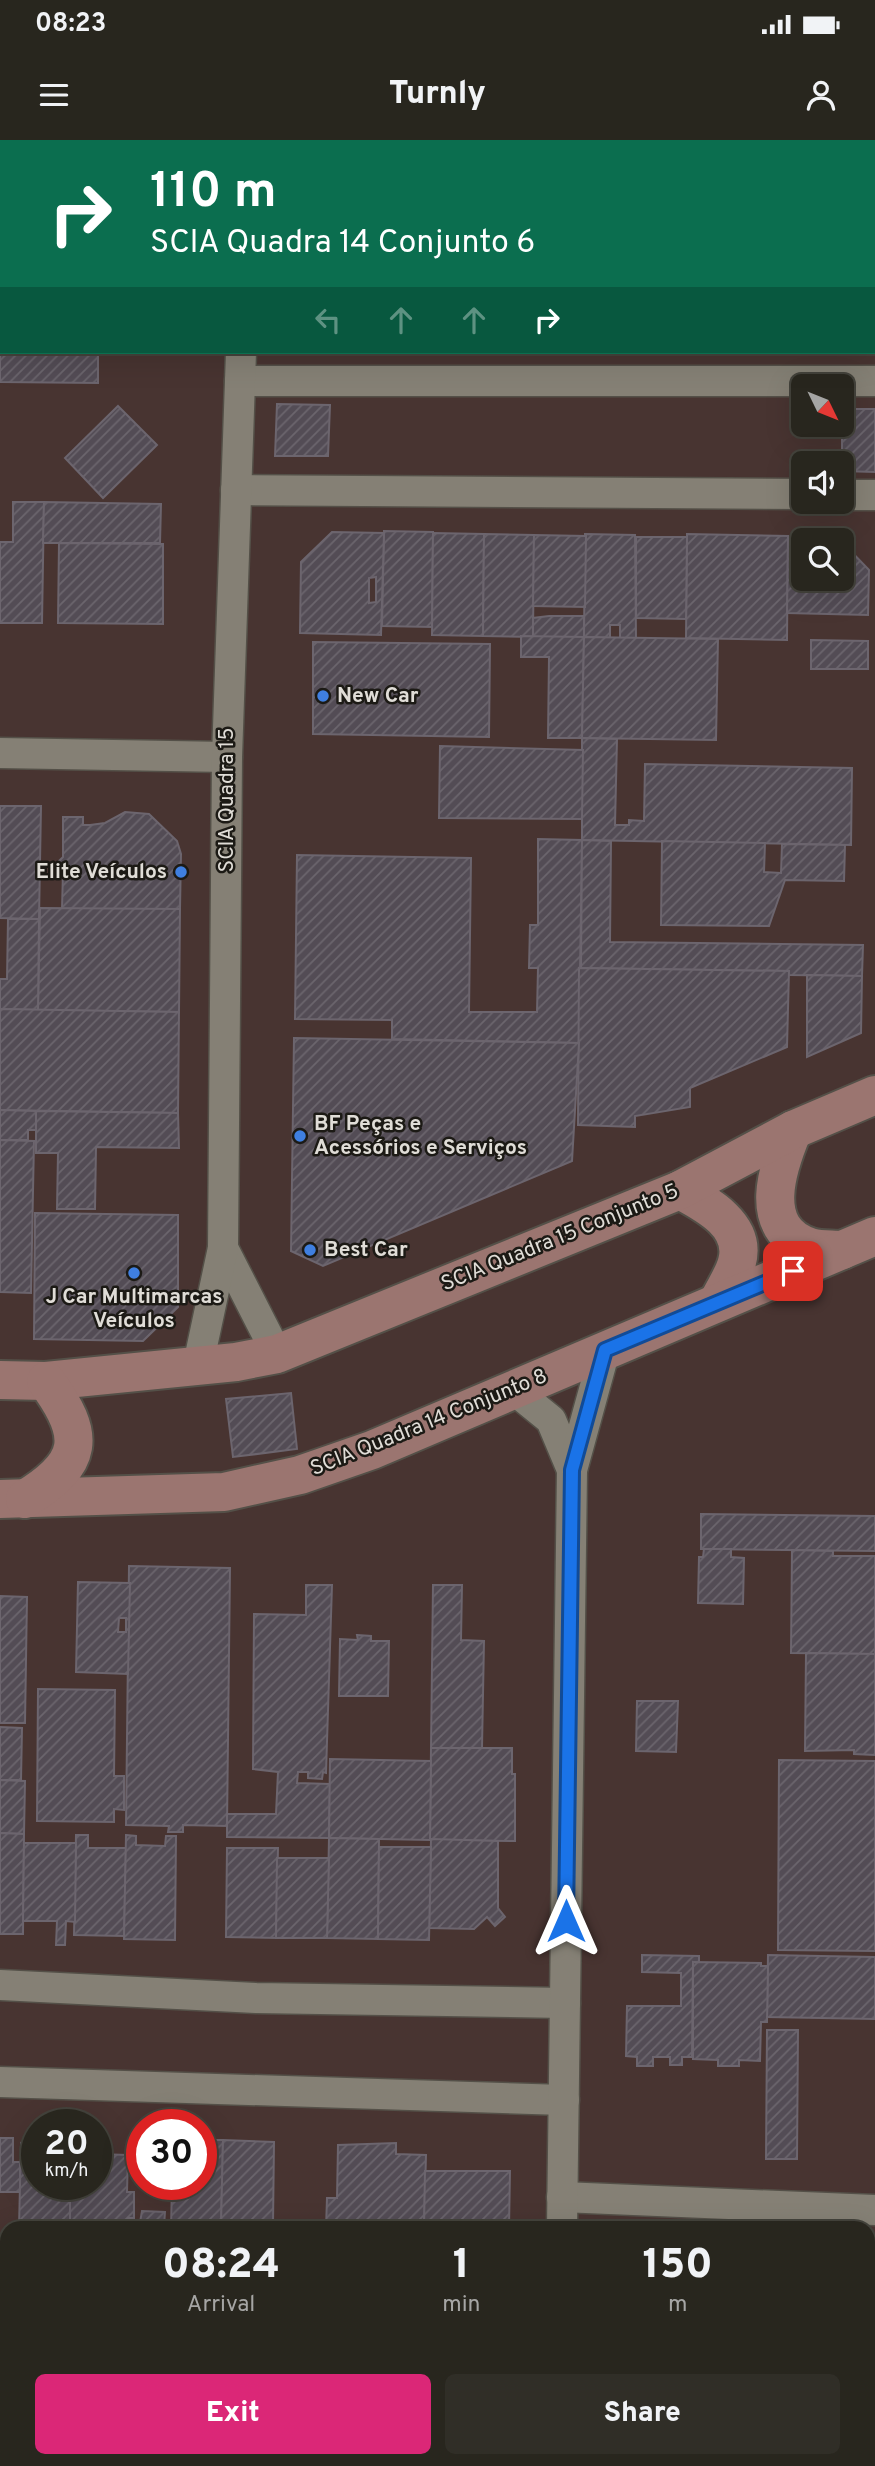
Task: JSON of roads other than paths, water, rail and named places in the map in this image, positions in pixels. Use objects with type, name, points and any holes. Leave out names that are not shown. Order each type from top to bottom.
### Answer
[{"type":"main road","name":"SCIA Quadra 15 Conjunto 5","points":[[0,1380],[46,1381],[236,1362],[277,1353],[680,1190],[793,1130],[875,1095]]},
{"type":"main road","points":[[793,1130],[776,1172],[774,1200],[780,1222],[793,1237],[810,1247],[858,1243]]},
{"type":"main road","points":[[680,1190],[710,1206],[737,1237],[738,1260],[718,1302]]},
{"type":"main road","name":"SCIA Quadra 14 Conjunto 8","points":[[13,1499],[224,1492],[300,1475],[372,1450],[858,1243]]},
{"type":"main road","points":[[13,1499],[64,1470],[74,1450],[71,1423],[63,1404],[46,1381]]},
{"type":"street","points":[[240,366],[875,382]]},
{"type":"street","name":"SCIA Quadra 15","points":[[198,1365],[223,1248],[227,757],[240,366]]},
{"type":"street","points":[[236,490],[791,494]]},
{"type":"street","points":[[854,495],[875,495]]},
{"type":"street","points":[[0,753],[227,757]]},
{"type":"street","name":"SCIA Quadra 15","points":[[223,1248],[277,1353]]},
{"type":"street","points":[[562,2221],[572,1470],[605,1350]]},
{"type":"street","points":[[513,1389],[551,1420],[572,1470]]},
{"type":"street","points":[[0,1985],[256,1998],[565,2003]]},
{"type":"street","points":[[0,2082],[564,2100]]},
{"type":"street","points":[[562,2197],[875,2210]]},
{"type":"place","name":"New Car","points":[[323,696]]},
{"type":"place","name":"Elite Veículos","points":[[181,872]]},
{"type":"place","name":"BF Peças e Acessórios e Serviços","points":[[300,1136]]},
{"type":"place","name":"Best Car","points":[[310,1250]]},
{"type":"place","name":"J Car Multimarcas Veículos","points":[[134,1273]]}]
